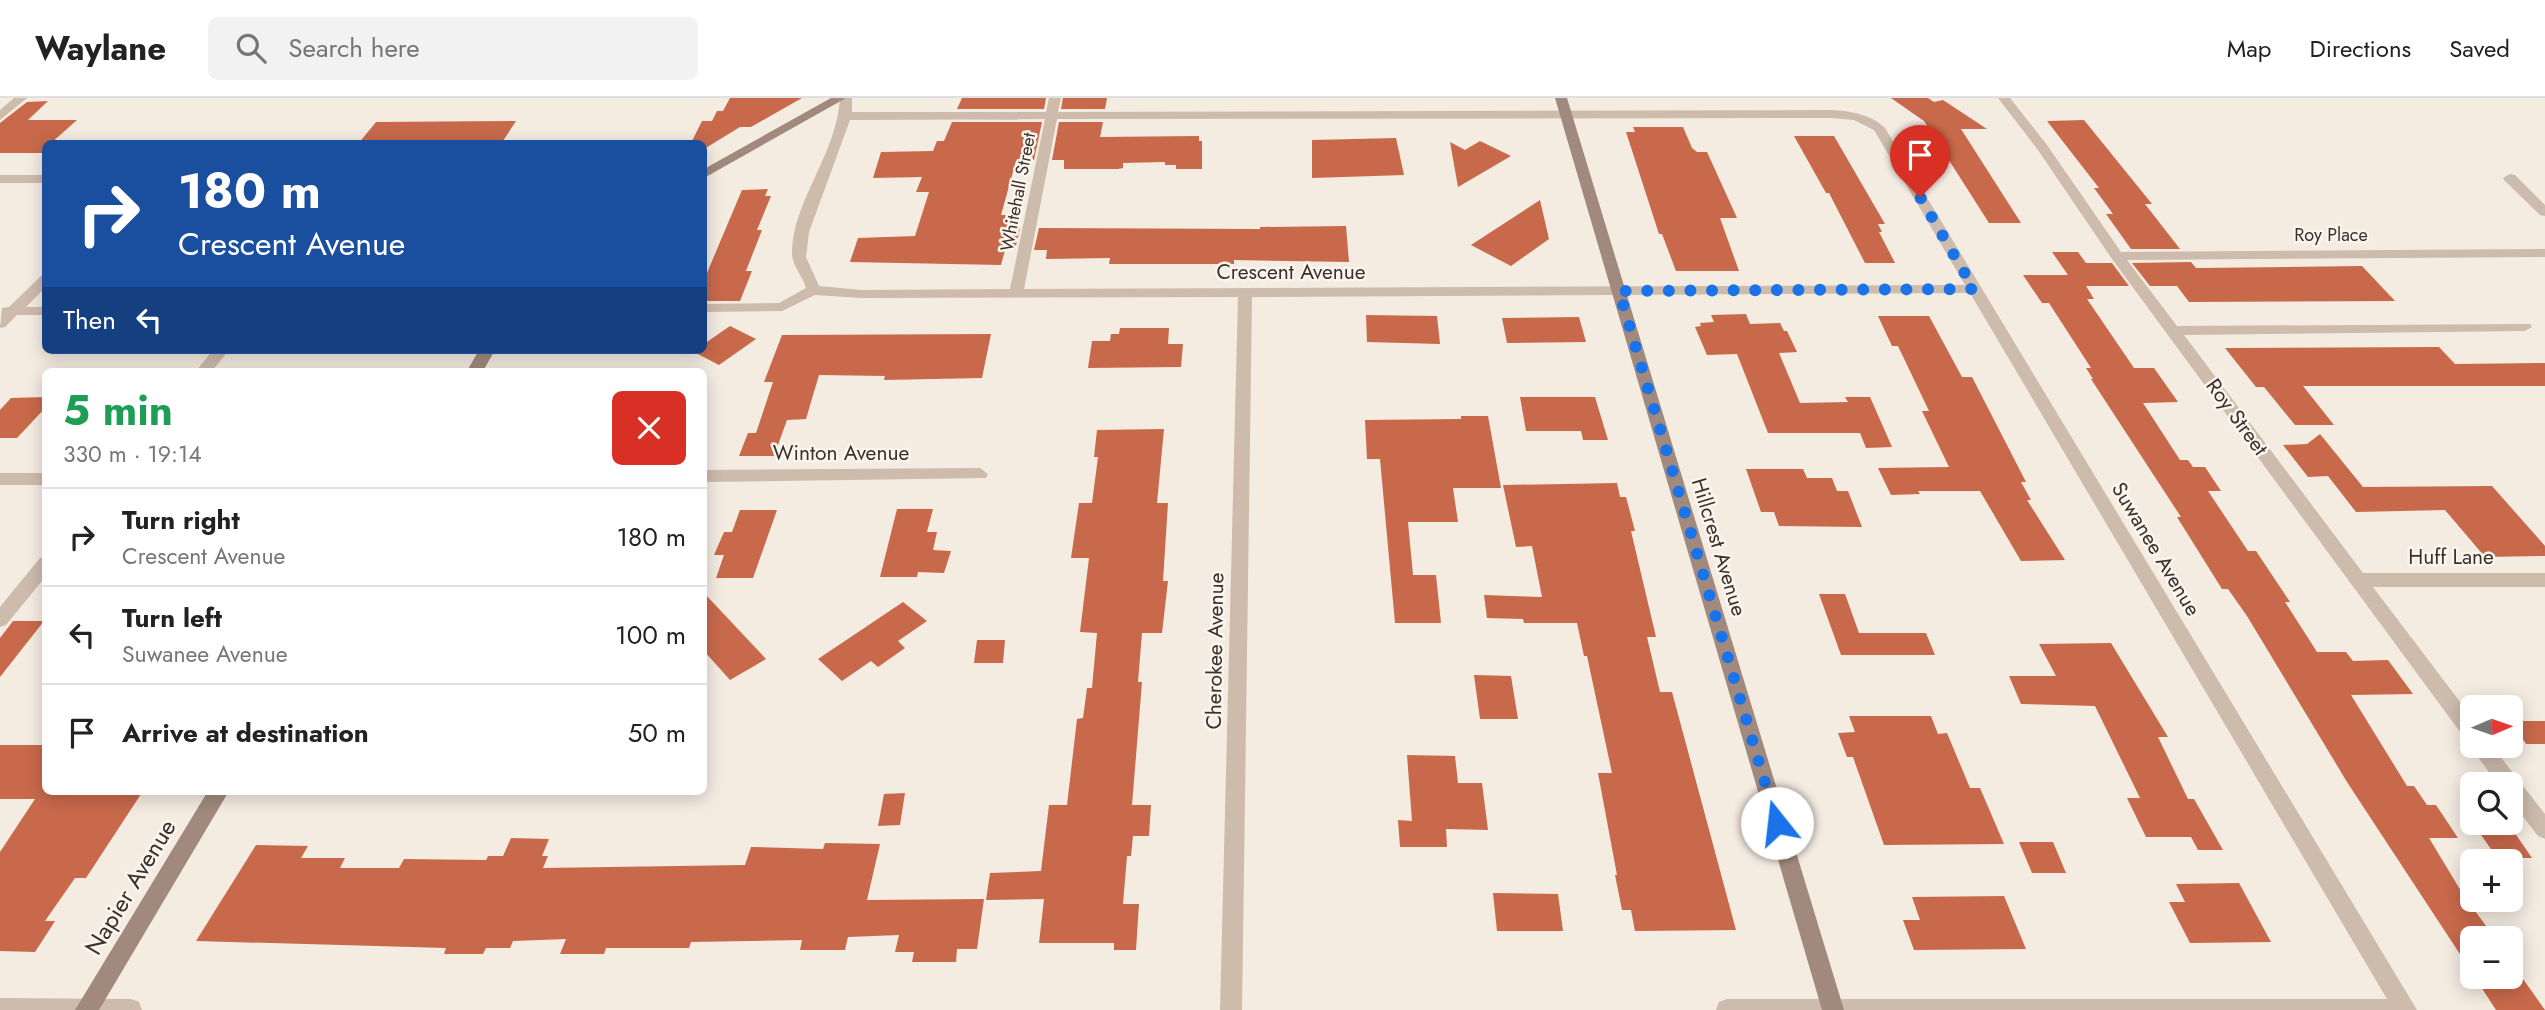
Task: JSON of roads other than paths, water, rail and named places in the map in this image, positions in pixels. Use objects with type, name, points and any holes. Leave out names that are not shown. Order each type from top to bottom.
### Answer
[{"type":"street","points":[[0,116],[21,98]]},
{"type":"street","points":[[707,172],[840,98]]},
{"type":"street","points":[[707,308],[782,306],[799,300],[813,290],[813,281],[800,263],[802,236],[810,206],[848,116],[846,98]]},
{"type":"street","name":"Whitehall Street","points":[[1016,293],[1055,98]]},
{"type":"street","name":"Roy Street","points":[[2004,98],[2043,148],[2117,256],[2460,717]]},
{"type":"street","points":[[848,116],[1563,106]]},
{"type":"street","name":"Suwanee Avenue","points":[[1563,106],[1831,114],[1861,117],[1879,128],[2406,1010]]},
{"type":"street","name":"Hillcrest Avenue","points":[[1563,106],[1833,1010]]},
{"type":"street","points":[[2510,178],[2545,212]]},
{"type":"street","points":[[0,179],[42,179]]},
{"type":"street","name":"Roy Place","points":[[2117,256],[2545,253]]},
{"type":"street","points":[[0,324],[7,311],[42,282]]},
{"type":"street","name":"Crescent Avenue","points":[[813,290],[862,294],[1974,289]]},
{"type":"street","name":"Cherokee Avenue","points":[[1231,1010],[1245,293]]},
{"type":"street","points":[[7,311],[42,311]]},
{"type":"street","points":[[2173,331],[2525,327]]},
{"type":"street","points":[[206,368],[218,354]]},
{"type":"street","name":"Winton Avenue","points":[[707,476],[980,474]]},
{"type":"street","points":[[0,479],[42,479]]},
{"type":"street","points":[[0,620],[42,568]]},
{"type":"street","name":"Huff Lane","points":[[2357,580],[2545,580]]},
{"type":"street","points":[[2490,758],[2501,772]]},
{"type":"street","name":"Napier Avenue","points":[[87,1009],[217,795]]},
{"type":"street","points":[[2523,801],[2545,830]]},
{"type":"street","points":[[0,1009],[131,1010]]},
{"type":"street","points":[[1727,1010],[2406,1010]]}]
